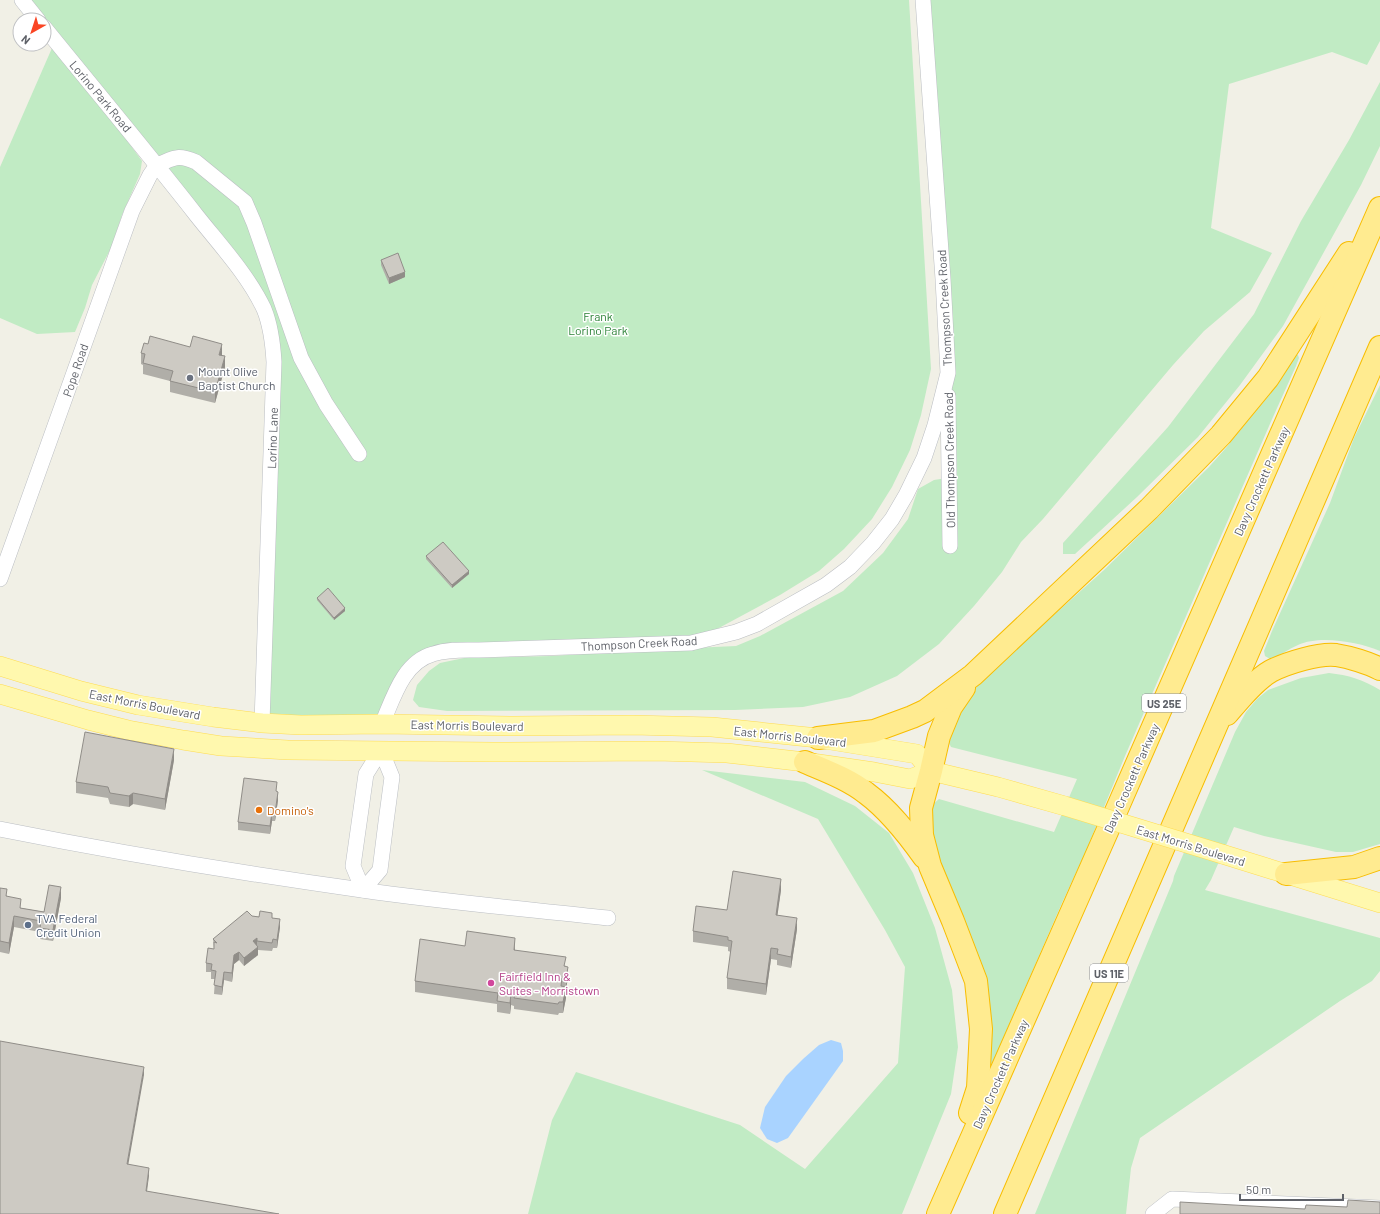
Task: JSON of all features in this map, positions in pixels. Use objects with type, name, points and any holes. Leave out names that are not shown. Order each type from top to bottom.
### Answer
[{"type":"highway","points":[[818,738],[874,731],[925,711],[973,675],[1149,509],[1221,435],[1268,378],[1380,207]]},
{"type":"highway","name":"Davy Crockett Parkway","points":[[941,1205],[1124,795],[1380,207]]},
{"type":"highway","points":[[1213,732],[1380,347]]},
{"type":"highway","points":[[1213,732],[1244,694],[1271,672],[1303,658],[1336,655],[1373,665],[1380,669]]},
{"type":"highway","points":[[941,1205],[978,1088],[981,1029],[976,981],[930,866],[922,835],[921,808],[939,736],[951,707],[973,675]]},
{"type":"highway","name":"US 11E","points":[[1005,1214],[1213,732]]},
{"type":"highway","points":[[805,762],[838,776],[865,792],[888,811],[911,838],[930,866]]},
{"type":"highway","points":[[1286,874],[1354,867],[1380,858]]},
{"type":"main road","name":"East Morris Boulevard","points":[[0,666],[81,691],[138,705],[262,723],[301,725],[632,725],[697,727],[818,738],[917,754],[931,771]]},
{"type":"main road","name":"East Morris Boulevard","points":[[0,694],[88,720],[128,730],[221,746],[272,749],[493,752],[687,751],[805,762],[910,779],[931,771],[998,787],[1065,806],[1380,903]]},
{"type":"main road","points":[[381,750],[382,724]]},
{"type":"street","points":[[22,0],[32,12]]},
{"type":"street","name":"Thompson Creek Road","points":[[382,724],[406,673],[418,661],[433,654],[451,651],[691,643],[736,632],[757,624],[826,585],[850,567],[873,543],[892,519],[906,495],[924,458],[936,425],[948,373],[943,279],[923,0]]},
{"type":"street","name":"Lorino Park Road","points":[[52,37],[158,165]]},
{"type":"street","points":[[158,165],[179,156],[187,158],[196,162],[245,202],[256,229],[301,358],[326,404],[359,454]]},
{"type":"street","name":"Pope Road","points":[[0,579],[132,211],[150,176],[158,165]]},
{"type":"street","name":"Lorino Lane","points":[[158,165],[246,278],[265,311],[272,338],[274,362],[273,414],[262,723]]},
{"type":"street","name":"Old Thompson Creek Road","points":[[948,373],[950,546]]},
{"type":"street","points":[[363,890],[353,866],[361,818],[366,774],[381,750]]},
{"type":"street","points":[[363,890],[380,870],[392,777],[381,750]]},
{"type":"street","points":[[361,818],[386,822]]},
{"type":"street","points":[[0,829],[249,873],[363,890],[608,918]]},
{"type":"street","points":[[1153,1214],[1172,1199],[1380,1208]]},
{"type":"green space","name":"Frank Lorino Park","points":[[22,0],[909,0],[931,369],[921,415],[910,450],[892,487],[872,519],[844,549],[819,571],[780,595],[691,643],[592,646],[418,661],[382,724],[262,723],[273,414],[265,311],[52,38],[52,12],[31,12]]},
{"type":"green space","points":[[922,0],[1380,0],[1380,41],[1367,65],[1332,52],[1229,84],[1211,228],[1272,253],[1250,292],[1204,331],[1173,365],[1043,519],[1021,542],[1002,572],[974,606],[939,644],[897,676],[850,697],[803,707],[735,710],[447,711],[419,707],[413,700],[417,685],[429,671],[440,663],[464,658],[552,656],[736,646],[760,636],[843,591],[883,553],[908,519],[918,489],[934,480],[953,477]]},
{"type":"green space","points":[[52,48],[115,124],[142,161],[140,174],[122,215],[111,248],[92,285],[85,308],[75,332],[37,334],[0,318],[0,167],[50,52],[52,52]]},
{"type":"green space","points":[[1380,82],[1380,146],[1361,185],[1283,326],[1240,385],[1198,437],[1137,497],[1075,554],[1063,554],[1063,543],[1168,427],[1254,314],[1301,221],[1349,140]]},
{"type":"green space","points":[[1295,354],[1298,355],[1299,358],[1296,366],[988,1073],[932,842],[932,805],[939,799],[1054,832],[1077,779],[951,747],[949,743],[958,713],[967,698],[986,676],[1104,570],[1209,467],[1270,394]]},
{"type":"green space","points":[[1380,385],[1380,651],[1361,645],[1339,641],[1317,640],[1298,645],[1270,659],[1265,656],[1264,651],[1272,631],[1330,503],[1354,438]]},
{"type":"green space","points":[[1329,673],[1356,678],[1380,690],[1380,844],[1353,852],[1336,852],[1264,836],[1234,827],[1211,880],[1205,890],[1380,938],[1380,971],[1372,981],[1340,1001],[1140,1138],[1131,1168],[1126,1214],[1035,1214],[1235,732],[1246,712],[1257,699],[1268,690],[1301,678]]},
{"type":"green space","points":[[702,770],[805,782],[855,806],[889,833],[913,873],[935,928],[952,990],[958,1047],[951,1094],[902,1214],[528,1214],[552,1120],[576,1072],[740,1125],[805,1169],[898,1063],[905,967],[885,930],[818,819]]},
{"type":"water","points":[[831,1040],[841,1043],[843,1061],[788,1138],[777,1143],[767,1139],[760,1128],[765,1107],[786,1076],[819,1045]]},
{"type":"building","points":[[398,253],[405,272],[389,278],[381,260]]},
{"type":"building","name":"Mount Olive Baptist Church","points":[[150,336],[190,347],[193,336],[222,344],[219,355],[225,356],[215,392],[170,381],[173,371],[143,363],[145,354],[141,353],[144,343],[148,344]]},
{"type":"building","points":[[443,542],[469,571],[452,585],[426,556]]},
{"type":"building","points":[[328,588],[345,608],[334,618],[317,598]]},
{"type":"building","points":[[85,732],[174,749],[165,799],[133,793],[129,796],[110,793],[108,787],[76,782]]},
{"type":"building","name":"Domino's","points":[[244,778],[277,782],[276,791],[278,792],[275,813],[272,812],[270,826],[238,822]]},
{"type":"building","points":[[733,871],[781,879],[776,915],[797,918],[791,957],[777,954],[778,949],[771,948],[766,984],[727,978],[732,941],[728,940],[728,937],[693,931],[696,906],[727,910]]},
{"type":"building","points":[[49,885],[61,887],[53,930],[40,928],[41,921],[14,916],[9,943],[0,941],[0,888],[7,889],[6,896],[21,899],[20,908],[44,912]]},
{"type":"building","points":[[247,911],[252,916],[259,917],[260,911],[272,913],[272,918],[280,919],[277,940],[273,939],[272,943],[257,941],[257,938],[253,941],[258,947],[244,958],[239,952],[234,955],[232,973],[224,972],[222,987],[214,985],[216,971],[211,970],[212,964],[206,963],[208,948],[214,949],[214,942],[217,943],[213,939]]},
{"type":"building","name":"Fairfield Inn & Suites - Morristown","points":[[467,931],[515,938],[514,950],[566,957],[564,966],[568,967],[566,978],[562,978],[561,986],[566,987],[563,1002],[559,1002],[558,1004],[514,998],[515,995],[511,994],[510,1003],[497,1001],[498,993],[415,981],[420,939],[465,946]]},
{"type":"building","points":[[0,1041],[144,1067],[127,1164],[149,1168],[146,1191],[279,1214],[0,1214]]},
{"type":"building","points":[[1348,1200],[1380,1202],[1380,1214],[1180,1214],[1180,1202],[1305,1209],[1306,1205],[1347,1207]]},
{"type":"place","name":"Mount Olive Baptist Church","points":[[190,378]]},
{"type":"place","name":"Domino's","points":[[259,810]]},
{"type":"place","name":"TVA Federal Credit Union","points":[[28,925]]},
{"type":"place","name":"Fairfield Inn & Suites - Morristown","points":[[491,983]]}]
